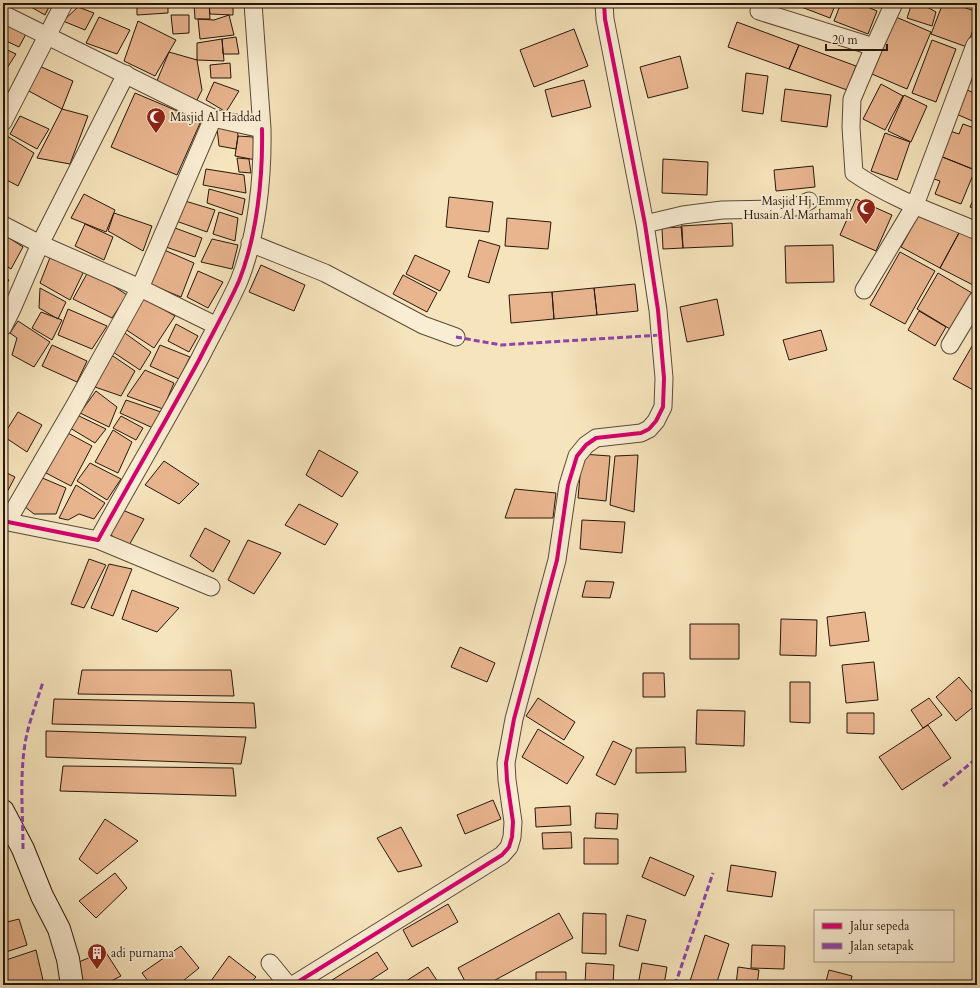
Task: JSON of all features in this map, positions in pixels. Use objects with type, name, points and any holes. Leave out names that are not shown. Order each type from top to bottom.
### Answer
[{"type":"street","points":[[3,122],[64,3]]},
{"type":"street","points":[[98,540],[217,326],[239,281],[250,243],[258,199],[262,160],[262,129],[253,3]]},
{"type":"street","points":[[293,985],[502,855],[509,847],[512,837],[513,822],[506,763],[514,719],[557,560],[568,485],[577,456],[586,445],[596,438],[641,432],[649,429],[656,421],[663,407],[664,378],[658,310],[645,224],[605,19],[604,3]]},
{"type":"street","points":[[894,3],[852,99],[851,127],[854,173],[895,197],[977,231]]},
{"type":"street","points":[[759,11],[874,47]]},
{"type":"street","points":[[3,14],[213,118],[262,129]]},
{"type":"street","points":[[864,290],[915,205],[975,45]]},
{"type":"street","points":[[3,327],[40,244],[126,74]]},
{"type":"street","points":[[211,587],[98,540],[5,522],[75,405],[140,288],[213,118]]},
{"type":"street","points":[[645,224],[683,215],[722,210],[773,210],[795,207],[809,201]]},
{"type":"street","points":[[3,225],[40,244],[140,288],[217,326]]},
{"type":"street","points":[[250,243],[325,273],[423,325],[456,337]]},
{"type":"street","points":[[950,345],[977,300]]},
{"type":"street","points":[[3,811],[23,849],[42,896],[59,929],[68,959],[72,985]]},
{"type":"street","points":[[270,963],[288,985]]},
{"type":"building","points":[[24,3],[51,3],[45,15]]},
{"type":"building","points":[[137,3],[168,3],[168,13],[137,15]]},
{"type":"building","points":[[194,3],[209,3],[210,19],[195,19]]},
{"type":"building","points":[[209,3],[233,3],[233,15],[210,14]]},
{"type":"building","points":[[791,3],[836,3],[830,18]]},
{"type":"building","points":[[841,3],[858,3],[877,11],[868,34],[834,21]]},
{"type":"building","points":[[912,3],[920,3],[936,12],[932,26],[907,18]]},
{"type":"building","points":[[943,3],[952,3],[977,12],[977,18],[967,47],[931,34]]},
{"type":"building","points":[[78,7],[94,13],[85,30],[63,21]]},
{"type":"building","points":[[171,15],[189,15],[189,33],[173,34]]},
{"type":"building","points":[[229,15],[234,35],[200,39],[198,19],[214,20]]},
{"type":"building","points":[[99,17],[130,30],[117,54],[86,43]]},
{"type":"building","points":[[896,17],[931,32],[907,89],[872,74]]},
{"type":"building","points":[[138,21],[176,40],[155,76],[124,61]]},
{"type":"building","points":[[737,22],[799,45],[789,69],[728,47]]},
{"type":"building","points":[[8,25],[26,34],[19,47],[4,40]]},
{"type":"building","points":[[574,29],[588,66],[534,87],[520,50]]},
{"type":"building","points":[[236,37],[239,54],[223,54],[222,39]]},
{"type":"building","points":[[222,39],[224,61],[197,60],[197,43]]},
{"type":"building","points":[[932,40],[956,49],[936,102],[912,93]]},
{"type":"building","points":[[799,45],[856,66],[847,90],[789,69]]},
{"type":"building","points":[[3,48],[16,54],[7,68],[3,66]]},
{"type":"building","points":[[169,52],[197,60],[202,90],[196,102],[156,83]]},
{"type":"building","points":[[680,56],[688,88],[648,98],[640,67]]},
{"type":"building","points":[[230,63],[231,78],[211,78],[210,65]]},
{"type":"building","points":[[37,65],[73,81],[62,109],[27,90]]},
{"type":"building","points":[[746,73],[768,76],[763,114],[742,111]]},
{"type":"building","points":[[584,80],[591,107],[552,117],[545,90]]},
{"type":"building","points":[[214,82],[239,91],[226,112],[206,100]]},
{"type":"building","points":[[881,84],[903,96],[885,130],[863,119]]},
{"type":"building","points":[[977,85],[977,123],[954,113],[965,89],[974,93]]},
{"type":"building","points":[[785,89],[831,95],[827,127],[781,121]]},
{"type":"building","name":"Masjid Al Haddad","points":[[135,93],[201,121],[177,175],[111,147]]},
{"type":"building","points":[[904,95],[927,106],[911,142],[888,131]]},
{"type":"building","points":[[62,109],[88,116],[70,164],[37,158]]},
{"type":"building","points":[[20,116],[49,129],[37,149],[10,134]]},
{"type":"building","points":[[963,124],[977,129],[977,166],[975,170],[940,156],[950,131],[959,134]]},
{"type":"building","points":[[237,127],[238,136],[236,149],[219,146],[217,128]]},
{"type":"building","points":[[885,133],[910,142],[897,180],[871,171]]},
{"type":"building","points":[[7,136],[34,153],[18,186],[3,178],[3,142]]},
{"type":"building","points":[[238,136],[253,137],[256,160],[235,156]]},
{"type":"building","points":[[940,156],[975,170],[961,204],[935,194],[940,181],[931,178]]},
{"type":"building","points":[[237,158],[249,159],[251,173],[239,172]]},
{"type":"building","points":[[663,159],[708,162],[707,195],[662,193]]},
{"type":"building","points":[[813,166],[815,187],[776,191],[774,170]]},
{"type":"building","points":[[206,169],[244,175],[246,193],[203,185]]},
{"type":"building","points":[[209,189],[245,199],[242,215],[207,203]]},
{"type":"building","points":[[977,191],[977,210],[970,207]]},
{"type":"building","points":[[84,194],[115,210],[106,232],[71,218]]},
{"type":"building","points":[[449,197],[493,202],[489,232],[446,227]]},
{"type":"building","name":"Masjid Hj. Emmy Husain Al Marhamah","points":[[856,199],[892,215],[876,251],[840,235]]},
{"type":"building","points":[[185,201],[215,210],[207,232],[176,221]]},
{"type":"building","points":[[219,212],[238,218],[235,241],[213,234]]},
{"type":"building","points":[[920,212],[959,233],[940,268],[901,247]]},
{"type":"building","points":[[114,213],[152,226],[143,251],[108,231]]},
{"type":"building","points":[[507,218],[551,222],[548,249],[505,246]]},
{"type":"building","points":[[732,223],[733,246],[683,248],[681,226]]},
{"type":"building","points":[[85,224],[113,237],[104,260],[75,246]]},
{"type":"building","points":[[682,227],[683,248],[663,249],[662,228]]},
{"type":"building","points":[[175,228],[202,238],[195,257],[166,247]]},
{"type":"building","points":[[960,231],[977,239],[977,277],[973,285],[940,268]]},
{"type":"building","points":[[3,234],[23,247],[11,269],[3,264]]},
{"type":"building","points":[[212,239],[238,245],[232,269],[201,262]]},
{"type":"building","points":[[479,240],[500,246],[489,283],[468,277]]},
{"type":"building","points":[[833,245],[834,282],[786,283],[785,246]]},
{"type":"building","points":[[162,249],[194,263],[181,297],[147,283]]},
{"type":"building","points":[[900,252],[935,271],[905,324],[870,305]]},
{"type":"building","points":[[51,255],[84,271],[70,300],[40,283]]},
{"type":"building","points":[[415,255],[450,271],[440,291],[406,274]]},
{"type":"building","points":[[261,265],[305,285],[294,311],[249,292]]},
{"type":"building","points":[[89,270],[127,295],[112,318],[73,299]]},
{"type":"building","points":[[198,271],[223,282],[208,308],[187,297]]},
{"type":"building","points":[[938,273],[972,293],[950,329],[917,309]]},
{"type":"building","points":[[403,275],[437,293],[427,312],[393,294]]},
{"type":"building","points":[[3,276],[9,280],[3,288]]},
{"type":"building","points":[[635,284],[638,311],[597,315],[594,288]]},
{"type":"building","points":[[40,288],[66,302],[58,319],[39,308]]},
{"type":"building","points":[[594,288],[597,315],[554,319],[552,292]]},
{"type":"building","points":[[552,292],[554,319],[511,323],[509,295]]},
{"type":"building","points":[[140,296],[175,316],[154,348],[125,329]]},
{"type":"building","points":[[717,299],[724,335],[687,342],[680,307]]},
{"type":"building","points":[[68,309],[107,326],[92,349],[58,335]]},
{"type":"building","points":[[919,311],[946,327],[935,346],[908,330]]},
{"type":"building","points":[[41,312],[62,320],[52,340],[32,328]]},
{"type":"building","points":[[18,321],[50,342],[34,367],[12,355],[17,338],[10,333]]},
{"type":"building","points":[[176,324],[198,336],[189,352],[168,341]]},
{"type":"building","points":[[821,330],[827,350],[789,360],[783,340]]},
{"type":"building","points":[[122,331],[151,352],[140,370],[110,350]]},
{"type":"building","points":[[975,341],[977,342],[977,392],[953,379]]},
{"type":"building","points":[[52,345],[87,361],[77,382],[42,366]]},
{"type":"building","points":[[160,345],[190,357],[179,379],[150,366]]},
{"type":"building","points":[[110,354],[135,371],[121,396],[95,387]]},
{"type":"building","points":[[145,370],[174,383],[163,409],[127,396]]},
{"type":"building","points":[[96,391],[117,407],[109,427],[80,413]]},
{"type":"building","points":[[126,400],[161,412],[153,428],[120,413]]},
{"type":"building","points":[[3,405],[8,407],[3,415]]},
{"type":"building","points":[[18,412],[42,425],[27,452],[3,436]]},
{"type":"building","points":[[77,415],[106,429],[95,443],[70,428]]},
{"type":"building","points":[[121,416],[143,428],[136,440],[113,428]]},
{"type":"building","points":[[113,430],[132,442],[118,473],[95,462]]},
{"type":"building","points":[[66,432],[92,446],[71,486],[46,473]]},
{"type":"building","points":[[319,450],[358,472],[342,497],[306,475]]},
{"type":"building","points":[[582,454],[610,456],[606,501],[578,498]]},
{"type":"building","points":[[638,455],[634,512],[610,505],[615,456]]},
{"type":"building","points":[[164,461],[199,484],[179,504],[145,485]]},
{"type":"building","points":[[90,463],[121,479],[107,500],[77,481]]},
{"type":"building","points":[[3,471],[15,477],[3,500]]},
{"type":"building","points":[[40,477],[66,488],[56,514],[34,514],[24,506]]},
{"type":"building","points":[[76,485],[105,503],[94,519],[79,514],[68,520],[59,518]]},
{"type":"building","points":[[515,489],[556,493],[553,518],[505,518]]},
{"type":"building","points":[[299,504],[338,524],[325,545],[285,525]]},
{"type":"building","points":[[120,509],[144,519],[128,547],[108,533]]},
{"type":"building","points":[[582,520],[625,522],[622,553],[580,549]]},
{"type":"building","points":[[205,528],[230,541],[213,572],[190,556]]},
{"type":"building","points":[[248,540],[281,553],[254,594],[228,580]]},
{"type":"building","points":[[89,559],[106,565],[84,608],[71,604]]},
{"type":"building","points":[[109,564],[132,569],[113,616],[91,608]]},
{"type":"building","points":[[586,581],[614,582],[610,598],[582,597]]},
{"type":"building","points":[[132,590],[179,608],[157,632],[122,619]]},
{"type":"building","points":[[865,612],[869,641],[830,646],[827,617]]},
{"type":"building","points":[[781,619],[817,620],[816,656],[780,655]]},
{"type":"building","points":[[690,624],[739,624],[739,659],[690,659]]},
{"type":"building","points":[[460,647],[495,663],[487,682],[451,667]]},
{"type":"building","points":[[874,662],[878,700],[846,703],[842,665]]},
{"type":"building","points":[[82,670],[231,670],[234,696],[78,694]]},
{"type":"building","points":[[643,673],[664,673],[665,697],[643,697]]},
{"type":"building","points":[[959,677],[977,698],[977,704],[956,721],[936,697]]},
{"type":"building","points":[[790,682],[810,682],[810,723],[790,722]]},
{"type":"building","points":[[538,698],[575,722],[564,740],[526,716]]},
{"type":"building","points":[[929,698],[942,715],[923,728],[911,710]]},
{"type":"building","points":[[54,699],[254,703],[256,728],[52,724]]},
{"type":"building","points":[[697,710],[745,711],[744,746],[696,744]]},
{"type":"building","points":[[847,713],[874,713],[874,734],[847,733]]},
{"type":"building","points":[[928,725],[951,758],[902,790],[879,757]]},
{"type":"building","points":[[538,729],[584,757],[567,784],[522,757]]},
{"type":"building","points":[[46,731],[246,737],[241,764],[46,757]]},
{"type":"building","points":[[613,741],[632,750],[615,785],[596,775]]},
{"type":"building","points":[[685,747],[686,772],[636,773],[636,748]]},
{"type":"building","points":[[63,766],[233,768],[236,796],[60,791]]},
{"type":"building","points":[[493,800],[501,819],[465,834],[457,815]]},
{"type":"building","points":[[570,806],[571,825],[536,827],[535,808]]},
{"type":"building","points":[[596,813],[618,814],[617,829],[595,828]]},
{"type":"building","points":[[105,819],[138,841],[97,874],[79,859]]},
{"type":"building","points":[[401,827],[422,866],[398,872],[377,838]]},
{"type":"building","points":[[571,832],[572,848],[543,849],[542,833]]},
{"type":"building","points":[[584,838],[618,839],[618,864],[584,864]]},
{"type":"building","points":[[650,857],[694,876],[685,896],[642,877]]},
{"type":"building","points":[[731,865],[776,872],[772,897],[727,891]]},
{"type":"building","points":[[115,873],[127,888],[96,918],[79,901]]},
{"type":"building","points":[[448,904],[458,922],[412,947],[403,930]]},
{"type":"building","points":[[559,913],[573,938],[486,985],[467,985],[458,968]]},
{"type":"building","points":[[583,913],[606,914],[606,954],[582,953]]},
{"type":"building","points":[[627,915],[646,920],[638,951],[619,946]]},
{"type":"building","points":[[19,919],[27,945],[3,953],[3,923]]},
{"type":"building","points":[[705,935],[729,944],[716,985],[701,985],[690,981]]},
{"type":"building","points":[[752,945],[785,946],[784,969],[751,968]]},
{"type":"building","points":[[181,946],[199,968],[178,985],[151,985],[142,973]]},
{"type":"building","points":[[36,950],[43,980],[29,985],[3,985],[3,961]]},
{"type":"building","name":"adi purnama","points":[[105,951],[121,976],[103,985],[84,985],[74,964]]},
{"type":"building","points":[[377,952],[388,969],[363,985],[324,985]]},
{"type":"building","points":[[229,956],[256,977],[249,985],[208,985]]},
{"type":"building","points":[[586,963],[614,965],[613,985],[585,985]]},
{"type":"building","points":[[642,963],[667,967],[664,985],[638,985]]},
{"type":"building","points":[[428,967],[440,985],[400,985]]},
{"type":"building","points":[[738,967],[759,970],[757,985],[736,985]]},
{"type":"building","points":[[829,970],[852,976],[850,985],[825,985]]},
{"type":"building","points":[[536,972],[566,972],[566,985],[536,985]]},
{"type":"building","points":[[763,981],[784,982],[784,985],[763,985]]},
{"type":"marked path","points":[[456,337],[501,345],[661,335]]},
{"type":"marked path","points":[[23,849],[22,780],[24,752],[26,738],[43,682]]},
{"type":"marked path","points":[[943,786],[977,758]]},
{"type":"marked path","points":[[675,985],[713,873]]},
{"type":"cycle path","points":[[293,985],[502,855],[509,847],[512,837],[513,822],[506,763],[514,719],[557,560],[568,485],[577,456],[586,445],[596,438],[641,433],[649,429],[656,421],[663,407],[664,378],[658,310],[645,224],[605,19],[604,3]]},
{"type":"cycle path","points":[[3,521],[98,540],[199,360],[239,281],[250,245],[258,206],[262,129]]},
{"type":"place","name":"Masjid Al Haddad","points":[[156,134]]},
{"type":"place","name":"Masjid Hj. Emmy Husain Al Marhamah","points":[[866,225]]},
{"type":"place","name":"adi purnama","points":[[97,970]]}]
